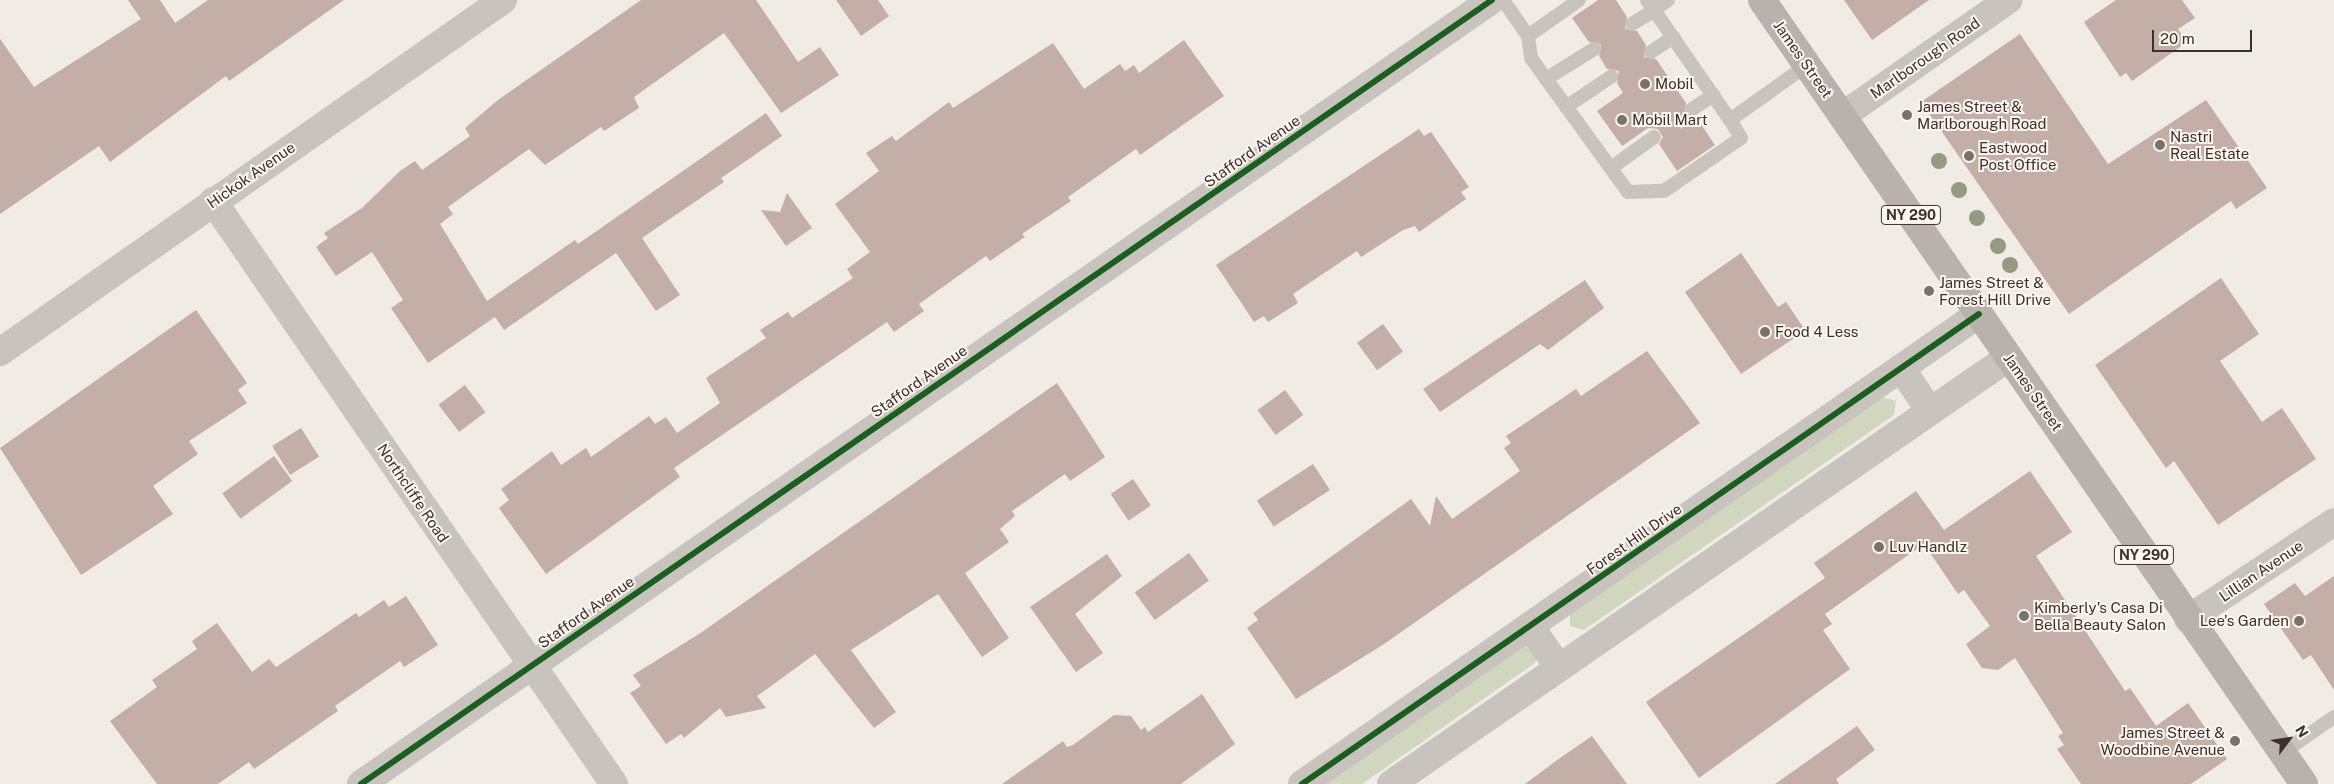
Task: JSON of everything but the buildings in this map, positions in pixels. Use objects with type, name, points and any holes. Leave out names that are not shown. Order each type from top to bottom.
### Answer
[{"type":"main road","name":"James Street","points":[[1762,0],[2282,753],[2295,781]]},
{"type":"street","name":"Hickok Avenue","points":[[0,352],[213,201],[503,0]]},
{"type":"street","name":"Stafford Avenue","points":[[362,784],[1492,0]]},
{"type":"street","name":"Marlborough Road","points":[[1842,116],[2008,0]]},
{"type":"street","name":"Northcliffe Road","points":[[213,201],[614,784]]},
{"type":"street","name":"Forest Hill Drive","points":[[1302,784],[1979,314]]},
{"type":"street","points":[[1391,784],[2009,357]]},
{"type":"street","points":[[1901,368],[1930,411]]},
{"type":"street","name":"Lillian Avenue","points":[[2188,619],[2334,522]]},
{"type":"street","points":[[1530,626],[1558,668]]},
{"type":"lane","points":[[1503,0],[1528,36],[1530,58],[1628,192],[1664,192],[1741,138],[1650,5]]},
{"type":"lane","points":[[1528,36],[1579,0]]},
{"type":"lane","points":[[1632,24],[1650,5],[1668,0]]},
{"type":"lane","points":[[1651,52],[1673,37]]},
{"type":"lane","points":[[1546,79],[1594,49]]},
{"type":"lane","points":[[1730,120],[1807,65]]},
{"type":"lane","points":[[1566,106],[1612,76]]},
{"type":"lane","points":[[1691,110],[1713,95]]},
{"type":"lane","points":[[1611,168],[1654,137]]},
{"type":"lane","points":[[2282,753],[2334,717]]},
{"type":"green space","points":[[1882,397],[1896,401],[1894,415],[1584,630],[1570,626],[1570,611]]},
{"type":"green space","points":[[1523,645],[1531,645],[1538,656],[1535,663],[1362,784],[1322,784]]},
{"type":"cycle path","points":[[361,784],[1492,0]]},
{"type":"cycle path","points":[[1302,784],[1979,314]]},
{"type":"place","name":"Mobil","points":[[1645,84]]},
{"type":"place","name":"James Street & Marlborough Road","points":[[1907,115]]},
{"type":"place","name":"Mobil Mart","points":[[1622,120]]},
{"type":"place","name":"Nastri Real Estate","points":[[2160,145]]},
{"type":"place","name":"Eastwood Post Office","points":[[1969,156]]},
{"type":"place","name":"James Street & Forest Hill Drive","points":[[1929,291]]},
{"type":"place","name":"Food 4 Less","points":[[1765,332]]},
{"type":"place","name":"Luv Handlz","points":[[1879,547]]},
{"type":"place","name":"Kimberly's Casa Di Bella Beauty Salon","points":[[2024,616]]},
{"type":"place","name":"Lee's Garden","points":[[2299,621]]},
{"type":"place","name":"James Street & Woodbine Avenue","points":[[2235,741]]}]
